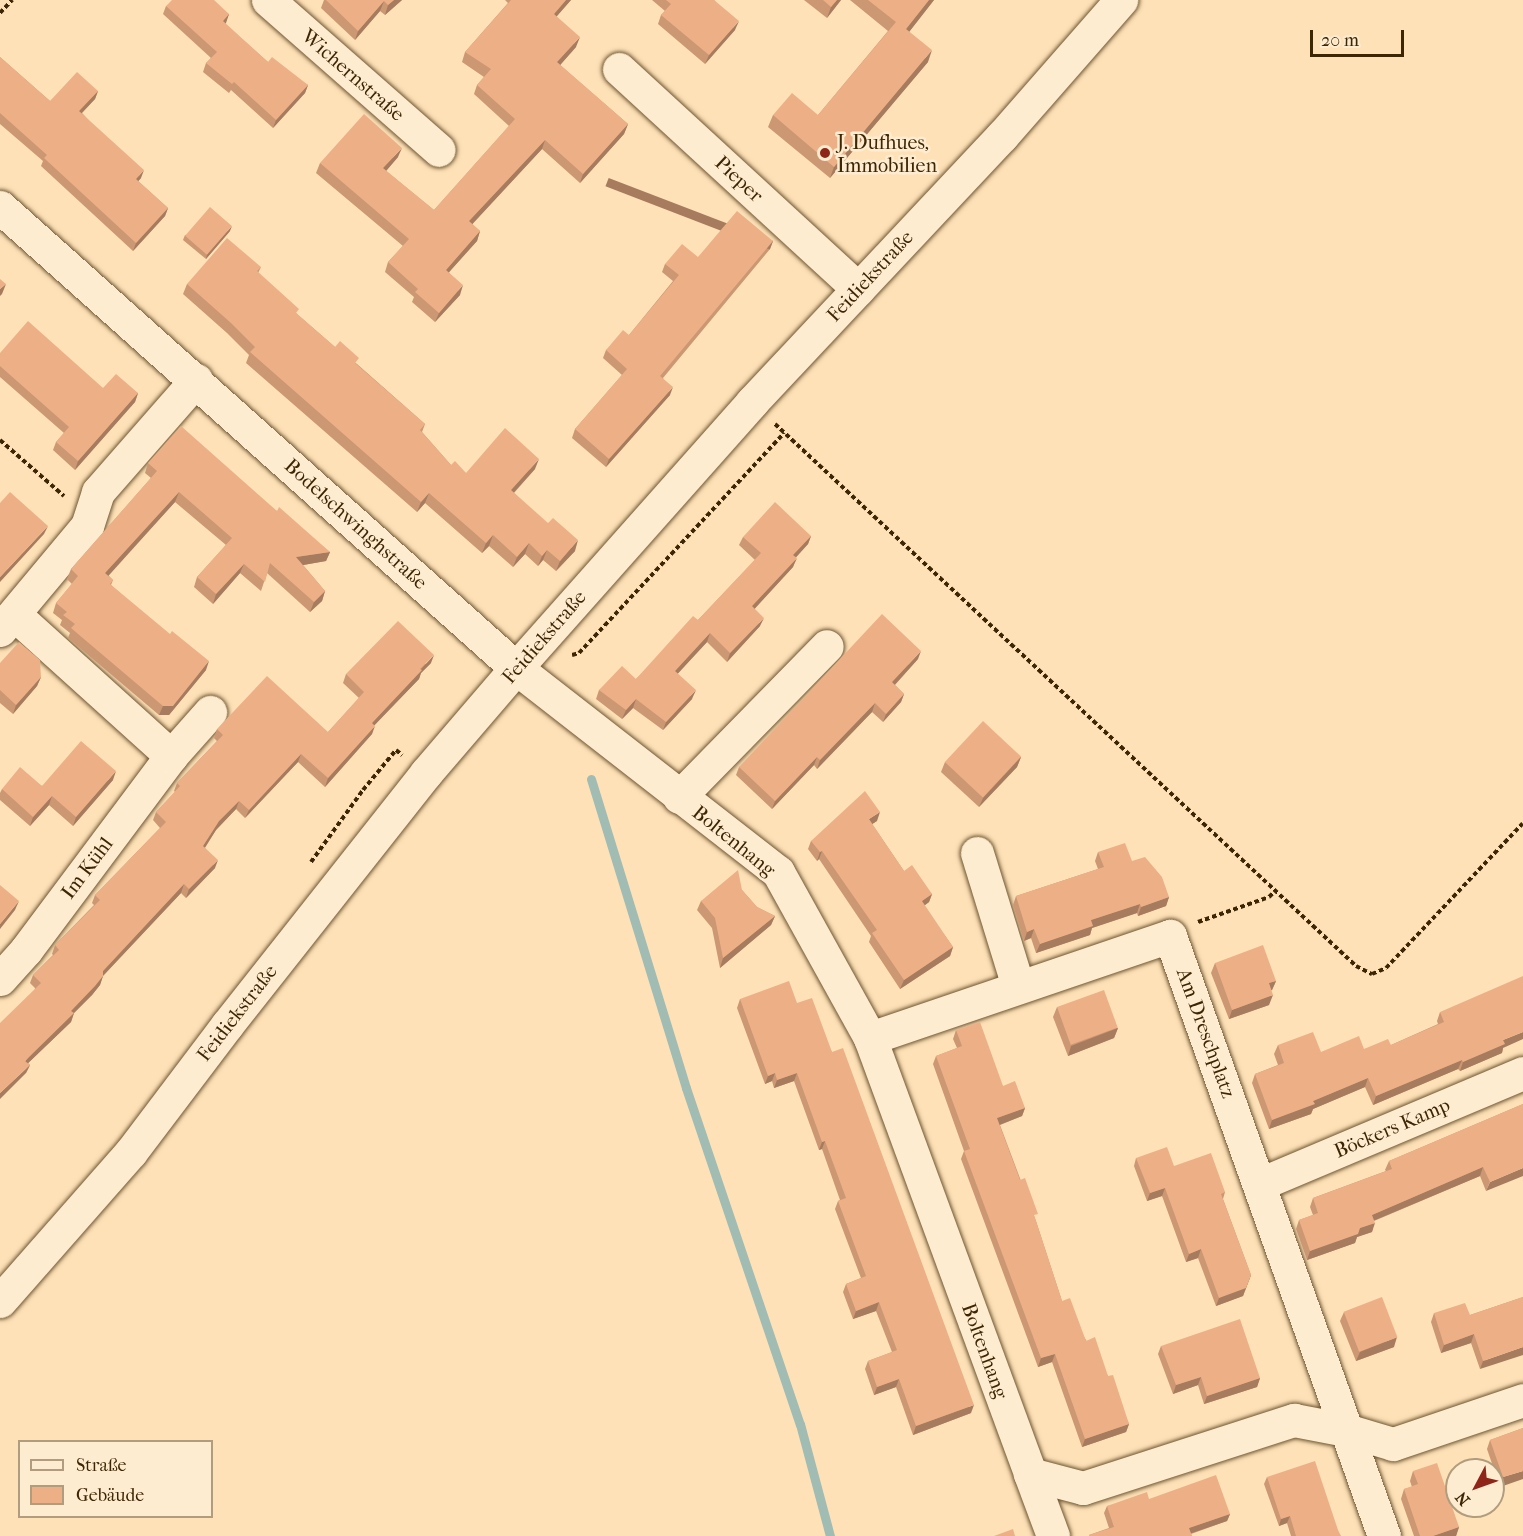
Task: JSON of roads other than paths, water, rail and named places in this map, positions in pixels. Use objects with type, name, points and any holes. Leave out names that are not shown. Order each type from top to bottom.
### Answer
[{"type":"street","name":"Wichernstraße","points":[[268,0],[439,150]]},
{"type":"street","name":"Feidiekstraße","points":[[0,1300],[130,1152],[426,773],[516,668],[752,402],[1002,136],[1121,0]]},
{"type":"street","name":"Pieper","points":[[619,69],[858,289]]},
{"type":"street","name":"Bodelschwinghstraße","points":[[0,207],[516,668]]},
{"type":"street","points":[[171,756],[7,622],[88,522],[98,492],[196,380]]},
{"type":"street","name":"Boltenhang","points":[[679,797],[827,646]]},
{"type":"street","name":"Boltenhang","points":[[516,668],[778,872],[870,1038],[1053,1536]]},
{"type":"street","name":"Im Kühl","points":[[0,979],[33,941],[171,756],[210,712]]},
{"type":"street","points":[[870,1038],[1018,986],[977,853]]},
{"type":"street","name":"Am Dreschplatz","points":[[1018,986],[1170,936],[1384,1536]]},
{"type":"street","name":"Böckers Kamp","points":[[1260,1184],[1523,1073]]},
{"type":"street","points":[[1030,1474],[1083,1488],[1294,1420],[1346,1430],[1393,1444],[1523,1400]]},
{"type":"waterway","points":[[591,779],[686,1088],[800,1424],[830,1536]]},
{"type":"place","name":"J. Dufhues, Immobilien","points":[[825,153]]}]
